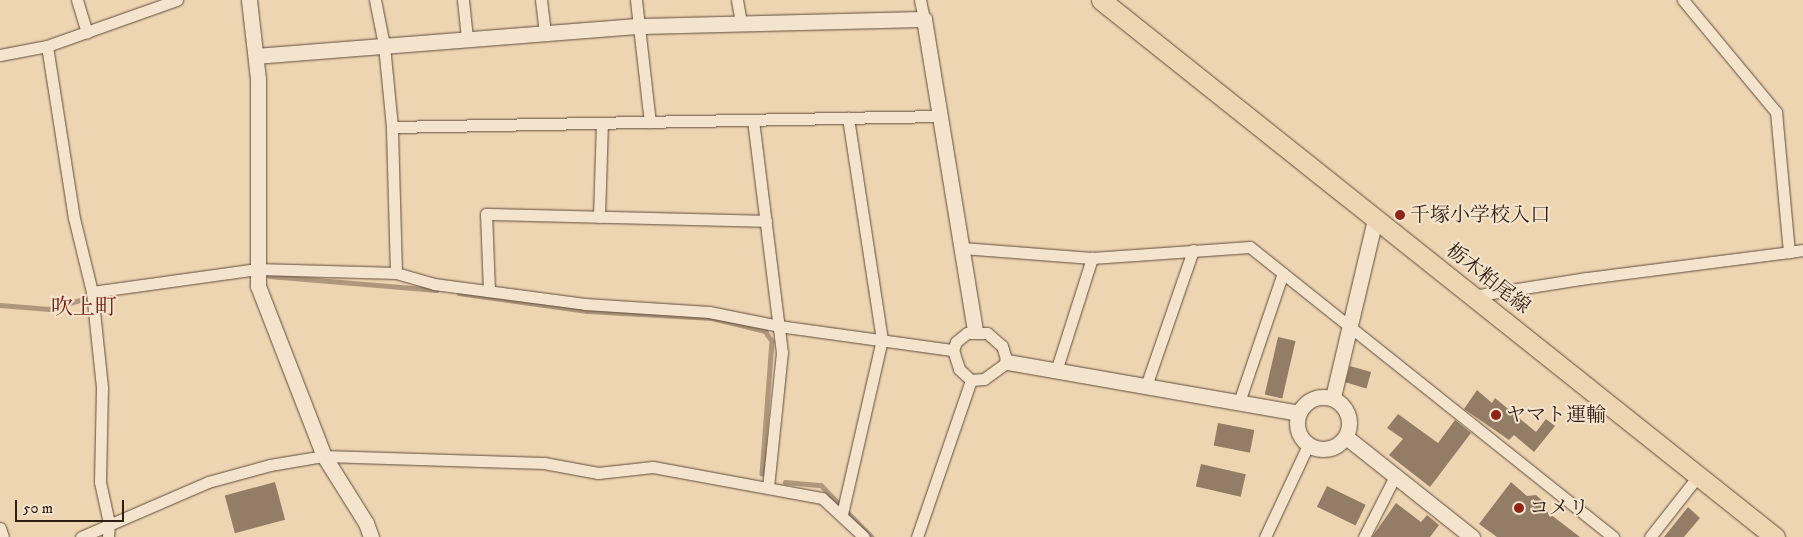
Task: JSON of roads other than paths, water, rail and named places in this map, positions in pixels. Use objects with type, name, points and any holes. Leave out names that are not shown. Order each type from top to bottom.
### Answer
[{"type":"main road","name":"栃木粕尾線","points":[[1101,0],[1775,537]]},
{"type":"street","points":[[77,0],[87,33]]},
{"type":"street","points":[[0,55],[47,46],[177,0]]},
{"type":"street","points":[[249,0],[256,56],[258,286],[324,456],[366,522],[371,537]]},
{"type":"street","points":[[375,0],[384,45],[392,127],[396,273]]},
{"type":"street","points":[[463,0],[467,39]]},
{"type":"street","points":[[541,0],[545,32]]},
{"type":"street","points":[[636,0],[650,122]]},
{"type":"street","points":[[737,0],[741,23]]},
{"type":"street","points":[[920,0],[975,330]]},
{"type":"street","points":[[1683,0],[1776,112],[1789,252]]},
{"type":"street","points":[[256,56],[639,26],[924,19]]},
{"type":"street","points":[[47,46],[74,218],[92,292],[102,387],[100,482],[109,523],[108,537]]},
{"type":"street","points":[[392,127],[940,116]]},
{"type":"street","points":[[842,514],[882,340],[848,118]]},
{"type":"street","points":[[753,120],[782,352],[768,487]]},
{"type":"street","points":[[599,217],[602,123]]},
{"type":"street","points":[[489,291],[486,214],[766,222]]},
{"type":"street","points":[[1333,397],[1376,219]]},
{"type":"street","points":[[962,248],[1092,258],[1250,247],[1613,537]]},
{"type":"street","points":[[1146,386],[1193,250]]},
{"type":"street","points":[[1474,296],[1587,278],[1803,250]]},
{"type":"street","points":[[1056,370],[1092,258]]},
{"type":"street","points":[[92,292],[257,269],[396,273],[434,284],[585,304],[708,312],[779,326],[953,350]]},
{"type":"street","points":[[1240,402],[1283,274]]},
{"type":"street","points":[[1007,362],[1002,346],[988,333],[975,330],[956,342],[953,350],[959,369],[971,380],[984,380],[1007,362],[1298,413]]},
{"type":"street","points":[[917,537],[971,380]]},
{"type":"street","points":[[1319,396],[1333,397],[1345,407],[1350,422],[1346,437],[1329,448],[1308,445],[1300,436],[1297,425],[1298,413],[1306,402],[1319,396]]},
{"type":"street","points":[[1346,437],[1394,478],[1472,537]]},
{"type":"street","points":[[1265,537],[1308,445]]},
{"type":"street","points":[[81,537],[109,523],[208,482],[270,465],[324,456],[544,463],[598,473],[652,467],[822,498],[842,514],[864,537]]},
{"type":"street","points":[[1650,537],[1698,476]]},
{"type":"street","points":[[1364,537],[1394,478]]},
{"type":"street","points":[[0,528],[3,537]]},
{"type":"waterway","points":[[269,276],[436,290]]},
{"type":"waterway","points":[[459,293],[587,311],[712,318],[765,331],[772,341],[762,474]]},
{"type":"waterway","points":[[0,305],[49,309],[85,299]]},
{"type":"waterway","points":[[785,482],[821,485],[872,537]]},
{"type":"place","name":"千塚小学校入口","points":[[1400,215]]},
{"type":"place","name":"ヤマト運輸","points":[[1496,415]]},
{"type":"place","name":"コメリ","points":[[1519,508]]},
{"type":"district","name":"吹上町","points":[[84,308]]}]
